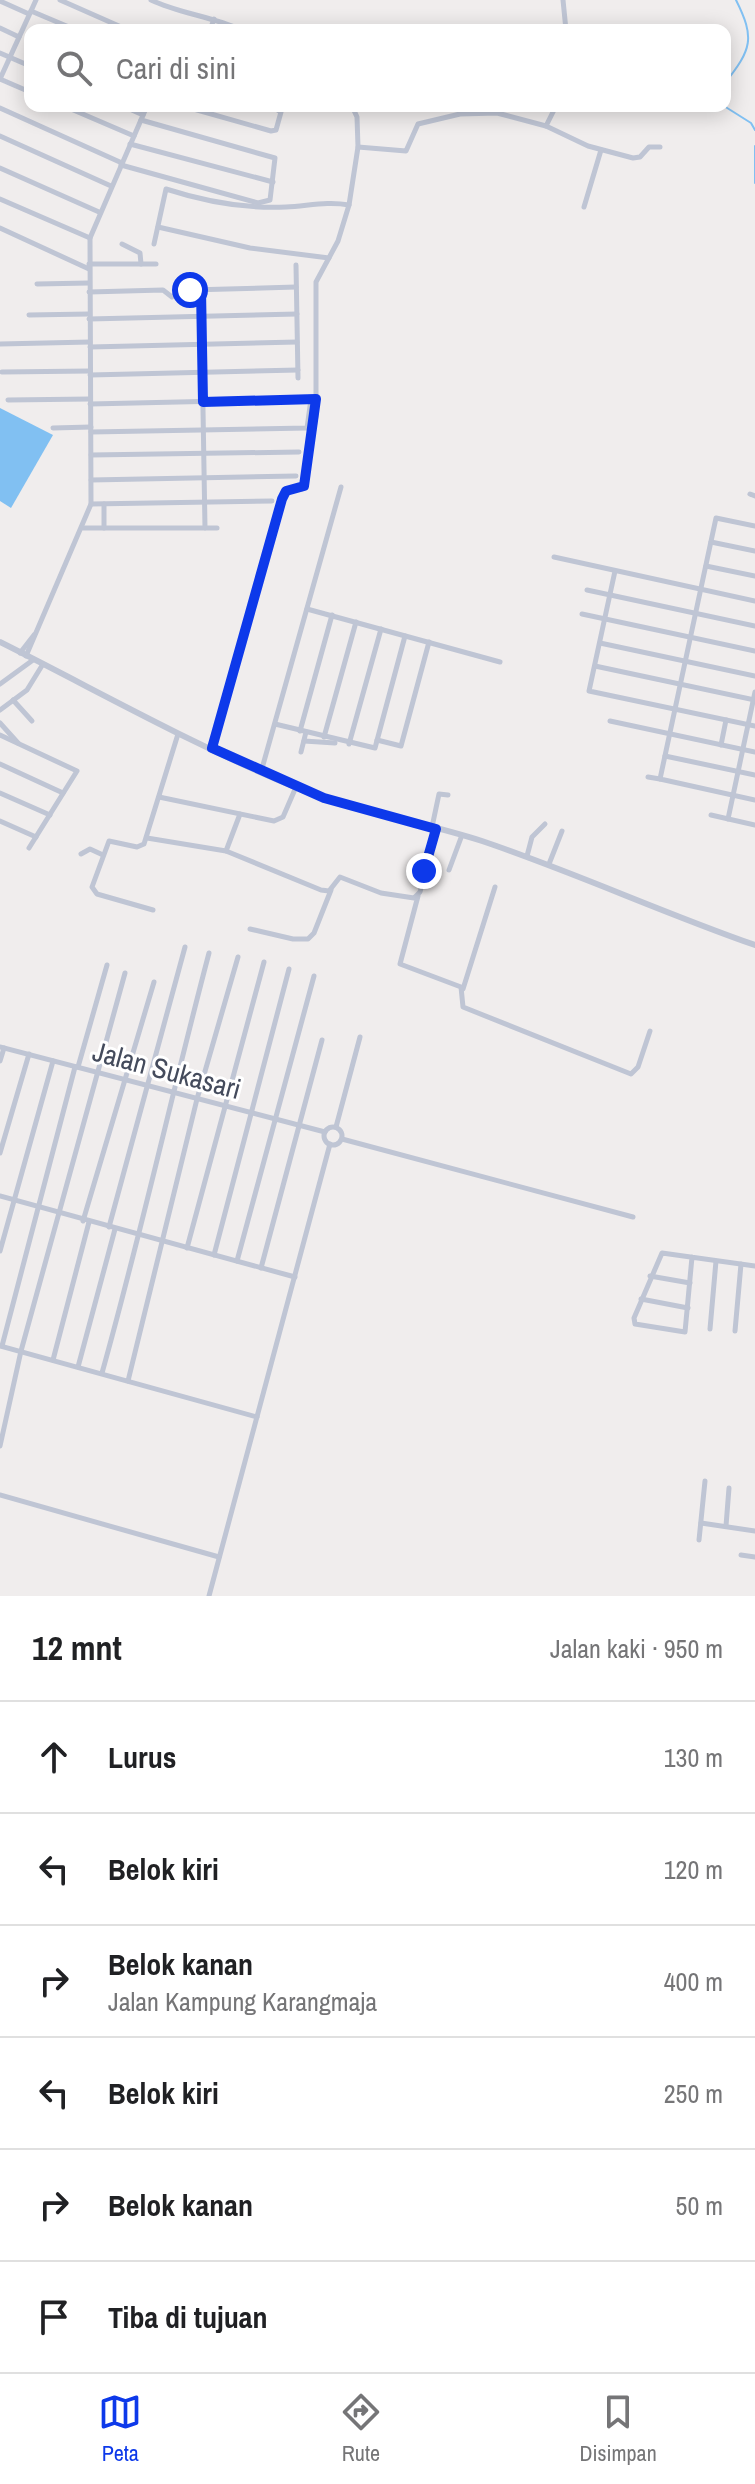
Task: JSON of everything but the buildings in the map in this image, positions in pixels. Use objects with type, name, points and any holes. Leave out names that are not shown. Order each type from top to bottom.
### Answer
[{"type":"street","points":[[25,24],[36,0]]},
{"type":"street","points":[[60,0],[114,24]]},
{"type":"street","points":[[151,0],[175,12],[226,24]]},
{"type":"street","points":[[563,0],[565,24]]},
{"type":"street","points":[[0,1],[61,24]]},
{"type":"street","points":[[212,24],[214,19]]},
{"type":"street","points":[[24,26],[0,79],[24,89]]},
{"type":"street","points":[[0,28],[24,36]]},
{"type":"street","points":[[0,53],[24,63]]},
{"type":"street","points":[[0,108],[121,164],[264,204],[270,200],[275,158],[142,118],[132,112]]},
{"type":"street","points":[[78,112],[134,136]]},
{"type":"street","points":[[0,684],[26,656],[91,504],[90,238],[144,112]]},
{"type":"street","points":[[205,112],[274,131],[280,112]]},
{"type":"street","points":[[212,748],[282,499],[286,491],[304,486],[313,399],[315,286],[349,205],[358,147],[355,112]]},
{"type":"street","points":[[546,126],[553,112]]},
{"type":"street","points":[[358,147],[406,151],[418,124],[460,114],[497,113],[546,126],[601,150],[636,158],[649,147],[660,147]]},
{"type":"street","points":[[0,136],[111,186]]},
{"type":"street","points":[[130,144],[273,182]]},
{"type":"street","points":[[584,207],[601,150]]},
{"type":"street","points":[[0,168],[99,212]]},
{"type":"street","points":[[154,244],[166,189],[224,205],[283,207],[333,202],[349,205]]},
{"type":"street","points":[[0,199],[90,238]]},
{"type":"street","points":[[158,227],[250,248],[329,258]]},
{"type":"street","points":[[0,228],[89,267],[156,264]]},
{"type":"street","points":[[122,244],[140,253],[141,264]]},
{"type":"street","points":[[296,265],[298,378]]},
{"type":"street","points":[[37,284],[89,283]]},
{"type":"street","points":[[89,292],[163,290],[172,297],[190,290],[296,287]]},
{"type":"street","points":[[201,290],[205,528]]},
{"type":"street","points":[[29,315],[201,317],[297,314]]},
{"type":"street","points":[[0,344],[297,342]]},
{"type":"street","points":[[2,372],[298,370]]},
{"type":"street","points":[[8,400],[203,402],[313,399]]},
{"type":"street","points":[[53,428],[307,428],[313,399]]},
{"type":"street","points":[[91,455],[299,452]]},
{"type":"street","points":[[91,480],[296,476]]},
{"type":"street","points":[[261,772],[341,487]]},
{"type":"street","points":[[91,504],[272,501]]},
{"type":"street","points":[[104,504],[104,528]]},
{"type":"street","points":[[660,779],[716,518],[755,526]]},
{"type":"street","points":[[83,528],[217,528]]},
{"type":"street","points":[[711,542],[755,551]]},
{"type":"street","points":[[554,557],[755,601]]},
{"type":"street","points":[[706,566],[755,576]]},
{"type":"street","points":[[615,571],[589,691],[752,726]]},
{"type":"street","points":[[587,590],[755,626]]},
{"type":"street","points":[[307,609],[500,662]]},
{"type":"street","points":[[582,614],[755,651]]},
{"type":"street","points":[[301,752],[303,732],[332,615]]},
{"type":"street","points":[[324,737],[356,622]]},
{"type":"street","points":[[350,744],[381,629]]},
{"type":"street","points":[[275,724],[371,750],[377,740],[405,636]]},
{"type":"street","points":[[0,642],[178,734],[296,787],[337,802],[462,835],[527,856],[755,945]]},
{"type":"street","points":[[377,740],[401,746],[429,642]]},
{"type":"street","points":[[600,643],[755,676]]},
{"type":"street","points":[[0,710],[27,690],[43,664]]},
{"type":"street","points":[[595,666],[754,700]]},
{"type":"street","points":[[728,819],[743,750],[752,726],[755,692]]},
{"type":"street","points":[[13,700],[32,721]]},
{"type":"street","points":[[721,745],[726,720]]},
{"type":"street","points":[[610,721],[755,752]]},
{"type":"street","points":[[0,723],[20,745]]},
{"type":"street","points":[[153,910],[92,891],[111,840],[139,847],[147,838],[178,734]]},
{"type":"street","points":[[0,735],[77,771],[29,848]]},
{"type":"street","points":[[304,741],[350,744]]},
{"type":"street","points":[[665,756],[755,775]]},
{"type":"street","points":[[0,764],[63,793]]},
{"type":"street","points":[[648,777],[755,800]]},
{"type":"street","points":[[159,797],[279,820],[296,787]]},
{"type":"street","points":[[0,793],[50,815]]},
{"type":"street","points":[[448,795],[439,794],[434,828],[400,964],[463,989]]},
{"type":"street","points":[[226,851],[240,814]]},
{"type":"street","points":[[711,815],[755,825]]},
{"type":"street","points":[[0,821],[36,837]]},
{"type":"street","points":[[527,856],[532,837],[545,824]]},
{"type":"street","points":[[549,864],[562,831]]},
{"type":"street","points":[[449,870],[462,835]]},
{"type":"street","points":[[147,838],[226,851],[309,886],[331,890]]},
{"type":"street","points":[[81,854],[90,849],[103,855]]},
{"type":"street","points":[[250,929],[293,939],[308,939],[314,933],[331,890],[340,877],[391,895],[418,896]]},
{"type":"street","points":[[495,887],[463,989],[463,1007],[628,1073],[638,1067],[650,1031]]},
{"type":"street","points":[[78,1367],[185,947]]},
{"type":"street","points":[[102,1373],[140,1235],[172,1092],[209,953]]},
{"type":"street","points":[[128,1381],[165,1241],[197,1099],[238,957]]},
{"type":"street","points":[[187,1248],[264,962]]},
{"type":"street","points":[[107,965],[37,1207],[1,1346],[257,1417]]},
{"type":"street","points":[[214,1255],[289,969]]},
{"type":"street","points":[[0,1446],[21,1351],[125,973]]},
{"type":"street","points":[[237,1261],[314,976]]},
{"type":"street","points":[[53,1360],[123,1079],[154,982]]},
{"type":"street","points":[[342,1139],[336,1127],[360,1037]]},
{"type":"street","points":[[261,1268],[322,1040]]},
{"type":"street","points":[[0,1061],[2,1047]]},
{"type":"street","name":"Jalan Sukasari","points":[[2,1047],[325,1132]]},
{"type":"street","points":[[0,1153],[29,1054]]},
{"type":"street","points":[[0,1251],[53,1061]]},
{"type":"street","points":[[209,1596],[330,1144],[325,1132],[336,1127]]},
{"type":"street","points":[[330,1144],[342,1139],[633,1217]]},
{"type":"street","points":[[0,1196],[295,1277]]},
{"type":"street","points":[[692,1257],[684,1333],[640,1325],[634,1321],[662,1253],[692,1257],[716,1261],[755,1266]]},
{"type":"street","points":[[710,1329],[716,1261]]},
{"type":"street","points":[[735,1331],[741,1264]]},
{"type":"street","points":[[650,1276],[690,1283]]},
{"type":"street","points":[[641,1299],[688,1308]]},
{"type":"street","points":[[699,1540],[705,1481]]},
{"type":"street","points":[[726,1526],[729,1488]]},
{"type":"street","points":[[0,1495],[219,1557]]},
{"type":"street","points":[[701,1523],[755,1531]]},
{"type":"street","points":[[741,1555],[755,1557]]},
{"type":"water","points":[[0,408],[53,435],[11,508],[0,501]]},
{"type":"waterway","points":[[731,75],[748,43],[746,24],[736,0]]},
{"type":"waterway","points":[[731,110],[751,123],[755,130]]},
{"type":"waterway","points":[[755,146],[755,183]]},
{"type":"route","points":[[190,290],[201,290],[203,402],[316,399],[304,486],[284,493],[212,748],[324,798],[436,829],[424,871]]}]
